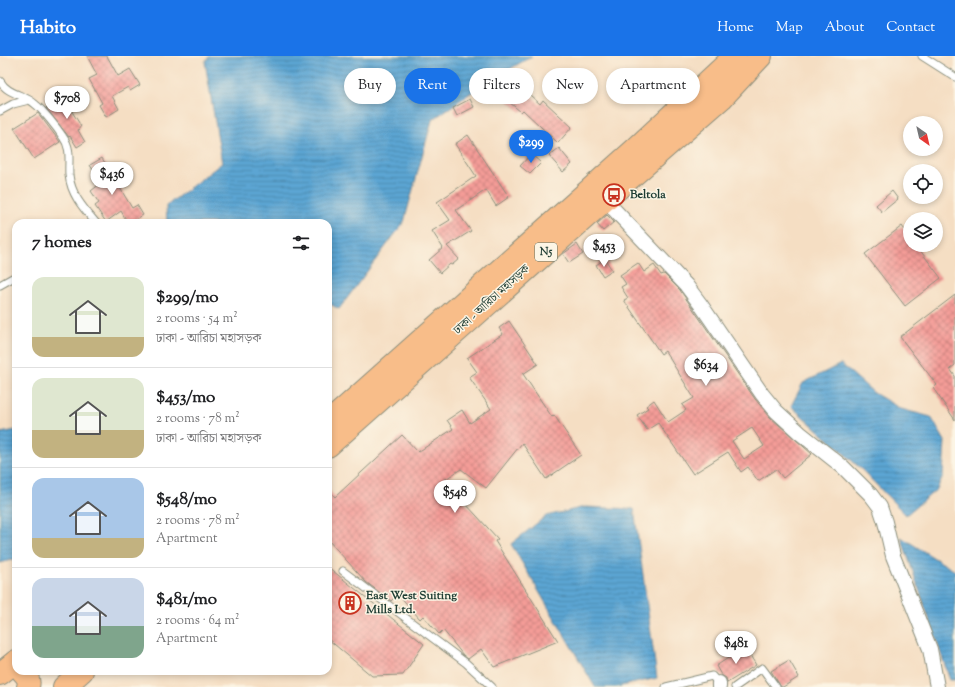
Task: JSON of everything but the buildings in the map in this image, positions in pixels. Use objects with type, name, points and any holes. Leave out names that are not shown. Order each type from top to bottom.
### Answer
[{"type":"highway","name":"N5","points":[[332,420],[633,151],[734,56]]},
{"type":"highway","name":"ঢাকা - আরিচা মহাসড়ক","points":[[332,442],[722,98],[761,56]]},
{"type":"highway","points":[[26,675],[29,682],[28,687]]},
{"type":"highway","points":[[64,687],[78,675]]},
{"type":"street","points":[[605,200],[686,285],[762,394],[776,411],[800,433],[843,467],[871,495],[880,507],[893,556],[930,648],[937,687]]},
{"type":"lane","points":[[922,56],[955,77]]},
{"type":"lane","points":[[0,81],[8,91],[35,103],[66,141],[69,153],[69,176],[72,189],[76,197],[93,219]]},
{"type":"lane","points":[[0,111],[13,104],[29,100]]},
{"type":"lane","points":[[0,285],[12,278]]},
{"type":"lane","points":[[343,571],[466,663],[492,687]]},
{"type":"lane","points":[[735,687],[762,668],[776,687]]},
{"type":"lane","points":[[666,687],[712,676],[720,686]]},
{"type":"water","points":[[209,56],[532,56],[511,68],[469,68],[469,94],[461,100],[461,68],[404,68],[404,104],[455,104],[432,120],[404,222],[339,309],[332,305],[332,219],[167,219],[166,206],[222,163],[205,62]]},
{"type":"water","points":[[841,364],[874,393],[901,409],[931,417],[945,441],[943,476],[937,489],[906,515],[860,468],[791,406],[803,383]]},
{"type":"water","points":[[12,431],[12,560],[0,563],[0,433]]},
{"type":"water","points":[[585,507],[634,509],[657,678],[617,687],[595,687],[511,544],[546,516]]},
{"type":"water","points":[[901,537],[955,571],[955,680],[950,680]]},
{"type":"place","name":"Beltola","points":[[614,195]]},
{"type":"place","name":"East West Suiting Mills Ltd.","points":[[350,603]]}]
